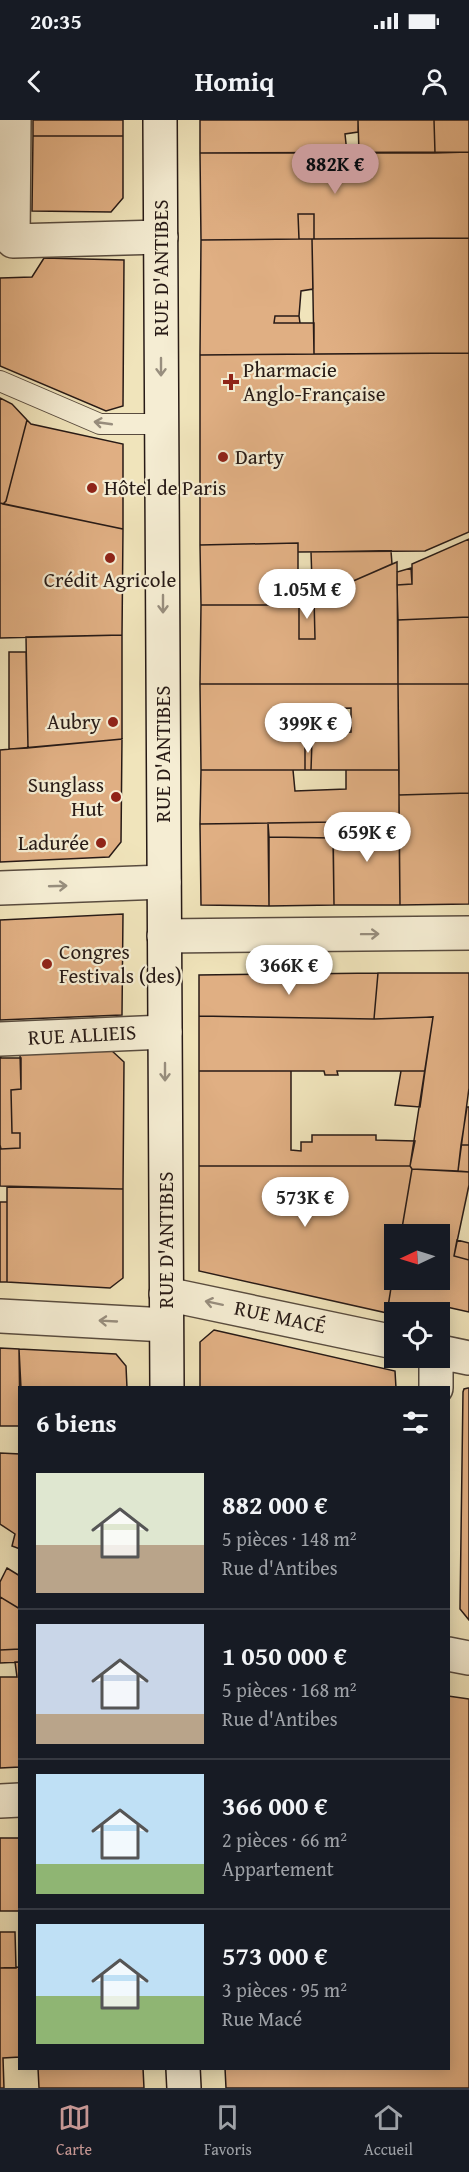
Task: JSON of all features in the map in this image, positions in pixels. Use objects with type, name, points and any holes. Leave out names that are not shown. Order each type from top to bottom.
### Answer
[{"type":"street","points":[[14,120],[13,241],[161,237]]},
{"type":"street","name":"RUE D'ANTIBES","points":[[160,120],[167,1386]]},
{"type":"street","points":[[0,888],[164,882]]},
{"type":"street","points":[[164,936],[469,933]]},
{"type":"street","name":"RUE ALLIEIS","points":[[0,1039],[165,1032]]},
{"type":"street","name":"RUE MACÉ","points":[[0,1316],[166,1310],[384,1341]]},
{"type":"street","points":[[450,1354],[469,1358]]},
{"type":"street","points":[[436,1368],[436,1386]]},
{"type":"street","points":[[450,1654],[469,1658]]},
{"type":"street","points":[[0,1801],[18,1800]]},
{"type":"street","points":[[183,2070],[184,2088]]},
{"type":"lane","points":[[0,381],[100,424],[162,424]]},
{"type":"building","points":[[33,120],[123,120],[123,136],[33,136]]},
{"type":"building","points":[[200,120],[358,120],[358,132],[345,134],[347,153],[200,153]]},
{"type":"building","points":[[358,120],[434,120],[435,153],[359,153]]},
{"type":"building","points":[[434,120],[469,120],[469,152],[435,153]]},
{"type":"building","points":[[33,136],[123,136],[123,198],[111,212],[32,211]]},
{"type":"building","points":[[469,152],[469,238],[314,239],[314,214],[298,214],[299,239],[201,240],[200,153]]},
{"type":"building","points":[[298,214],[314,214],[314,239],[299,239]]},
{"type":"building","points":[[469,238],[469,353],[314,354],[312,239]]},
{"type":"building","points":[[312,239],[313,289],[301,291],[299,316],[275,316],[274,323],[314,323],[314,354],[200,355],[201,240]]},
{"type":"building","points":[[44,258],[124,260],[123,406],[106,411],[0,366],[0,278],[32,277]]},
{"type":"building","points":[[275,316],[299,316],[300,323],[274,323]]},
{"type":"building","points":[[469,353],[469,532],[425,551],[298,552],[298,543],[200,545],[200,355]]},
{"type":"building","points":[[0,398],[12,404],[27,420],[6,501],[3,504],[0,503]]},
{"type":"building","points":[[27,420],[31,424],[123,444],[123,529],[3,504],[6,501]]},
{"type":"building","points":[[0,503],[123,529],[122,635],[0,638]]},
{"type":"building","points":[[469,539],[469,617],[398,620],[397,585],[412,584],[412,564]]},
{"type":"building","points":[[298,543],[298,581],[312,581],[311,552],[391,551],[392,564],[299,605],[201,605],[200,545]]},
{"type":"building","points":[[397,562],[398,684],[200,684],[201,605],[299,605],[299,639],[315,639],[314,598]]},
{"type":"building","points":[[411,568],[412,584],[397,585],[397,572]]},
{"type":"building","points":[[314,598],[315,639],[299,639],[299,605]]},
{"type":"building","points":[[469,617],[469,684],[398,684],[398,620]]},
{"type":"building","points":[[122,635],[122,739],[28,748],[26,637]]},
{"type":"building","points":[[9,652],[26,652],[28,748],[9,749]]},
{"type":"building","points":[[200,684],[398,684],[399,770],[311,770],[312,740],[326,739],[325,734],[351,732],[351,708],[318,709],[316,722],[305,723],[305,770],[201,770]]},
{"type":"building","points":[[398,684],[469,684],[469,793],[399,795]]},
{"type":"building","points":[[122,739],[121,842],[109,857],[0,862],[0,750]]},
{"type":"building","points":[[305,739],[312,740],[311,770],[305,770]]},
{"type":"building","points":[[201,770],[293,770],[295,791],[346,789],[346,770],[399,770],[399,821],[200,824]]},
{"type":"building","points":[[469,793],[469,904],[400,905],[399,795]]},
{"type":"building","points":[[399,821],[400,905],[334,905],[333,822]]},
{"type":"building","points":[[333,822],[333,838],[269,837],[268,823]]},
{"type":"building","points":[[268,823],[269,906],[201,905],[200,824]]},
{"type":"building","points":[[269,837],[333,838],[334,905],[269,906]]},
{"type":"building","points":[[123,914],[122,1015],[0,1020],[0,920]]},
{"type":"building","points":[[378,973],[469,973],[469,1088],[458,1171],[412,1169],[410,1166],[433,1017],[374,1019]]},
{"type":"building","points":[[378,973],[374,1019],[199,1016],[199,975]]},
{"type":"building","points":[[199,1016],[374,1019],[433,1017],[425,1071],[337,1071],[338,1075],[325,1075],[324,1071],[199,1071]]},
{"type":"building","points":[[111,1050],[124,1062],[123,1189],[0,1186],[0,1145],[1,1149],[20,1148],[20,1133],[12,1133],[11,1090],[21,1089],[20,1054]]},
{"type":"building","points":[[0,1054],[1,1058],[21,1058],[21,1089],[11,1090],[12,1133],[20,1133],[20,1148],[1,1149],[0,1145]]},
{"type":"building","points":[[199,1071],[291,1071],[291,1150],[301,1151],[301,1142],[312,1142],[312,1135],[376,1135],[376,1140],[415,1141],[410,1166],[199,1166]]},
{"type":"building","points":[[401,1071],[425,1071],[420,1107],[395,1105]]},
{"type":"building","points":[[467,1107],[469,1107],[469,1145],[461,1145]]},
{"type":"building","points":[[461,1145],[469,1145],[469,1172],[458,1171]]},
{"type":"building","points":[[199,1166],[410,1166],[412,1169],[403,1224],[384,1224],[384,1290],[391,1290],[389,1302],[384,1302],[384,1312],[199,1271]]},
{"type":"building","points":[[412,1169],[469,1172],[469,1185],[454,1256],[469,1260],[469,1312],[450,1308],[450,1302],[389,1302],[391,1290],[450,1290],[450,1224],[403,1224]]},
{"type":"building","points":[[7,1187],[123,1189],[123,1278],[110,1288],[7,1282]]},
{"type":"building","points":[[0,1202],[7,1202],[7,1282],[0,1282]]},
{"type":"building","points":[[457,1240],[469,1243],[469,1260],[454,1256]]},
{"type":"building","points":[[214,1330],[395,1371],[396,1386],[200,1386],[200,1342]]},
{"type":"building","points":[[0,1348],[19,1349],[18,1426],[0,1426]]},
{"type":"building","points":[[19,1349],[116,1354],[126,1366],[127,1386],[21,1386]]},
{"type":"building","points":[[469,1388],[469,1620],[460,1609],[463,1392],[464,1389]]},
{"type":"building","points":[[0,1453],[18,1454],[18,1548],[12,1546],[15,1534],[0,1524]]},
{"type":"building","points":[[7,1568],[18,1575],[18,1608],[0,1597],[0,1582]]},
{"type":"building","points":[[0,1597],[18,1608],[18,1649],[0,1650]]},
{"type":"building","points":[[18,1649],[18,1662],[0,1663],[0,1650]]},
{"type":"building","points":[[15,1662],[18,1662],[18,1767],[0,1768],[0,1677],[17,1677]]},
{"type":"building","points":[[450,1696],[469,1699],[469,2088],[226,2088],[225,2070],[450,2070]]},
{"type":"building","points":[[0,1838],[18,1838],[18,1911],[0,1911]]},
{"type":"building","points":[[0,1932],[15,1932],[16,1968],[0,1968]]},
{"type":"building","points":[[18,1967],[18,2057],[3,2058],[4,2088],[0,2088],[0,1968]]},
{"type":"building","points":[[38,2070],[143,2070],[144,2088],[39,2088]]},
{"type":"place","name":"Pharmacie Anglo-Française","points":[[231,382]]},
{"type":"place","name":"Darty","points":[[223,457]]},
{"type":"place","name":"Hôtel de Paris","points":[[92,488]]},
{"type":"place","name":"Crédit Agricole","points":[[110,558]]},
{"type":"place","name":"Aubry","points":[[113,722]]},
{"type":"place","name":"Sunglass Hut","points":[[116,797]]},
{"type":"place","name":"Ladurée","points":[[101,843]]},
{"type":"place","name":"Congres Festivals (des)","points":[[47,964]]}]
